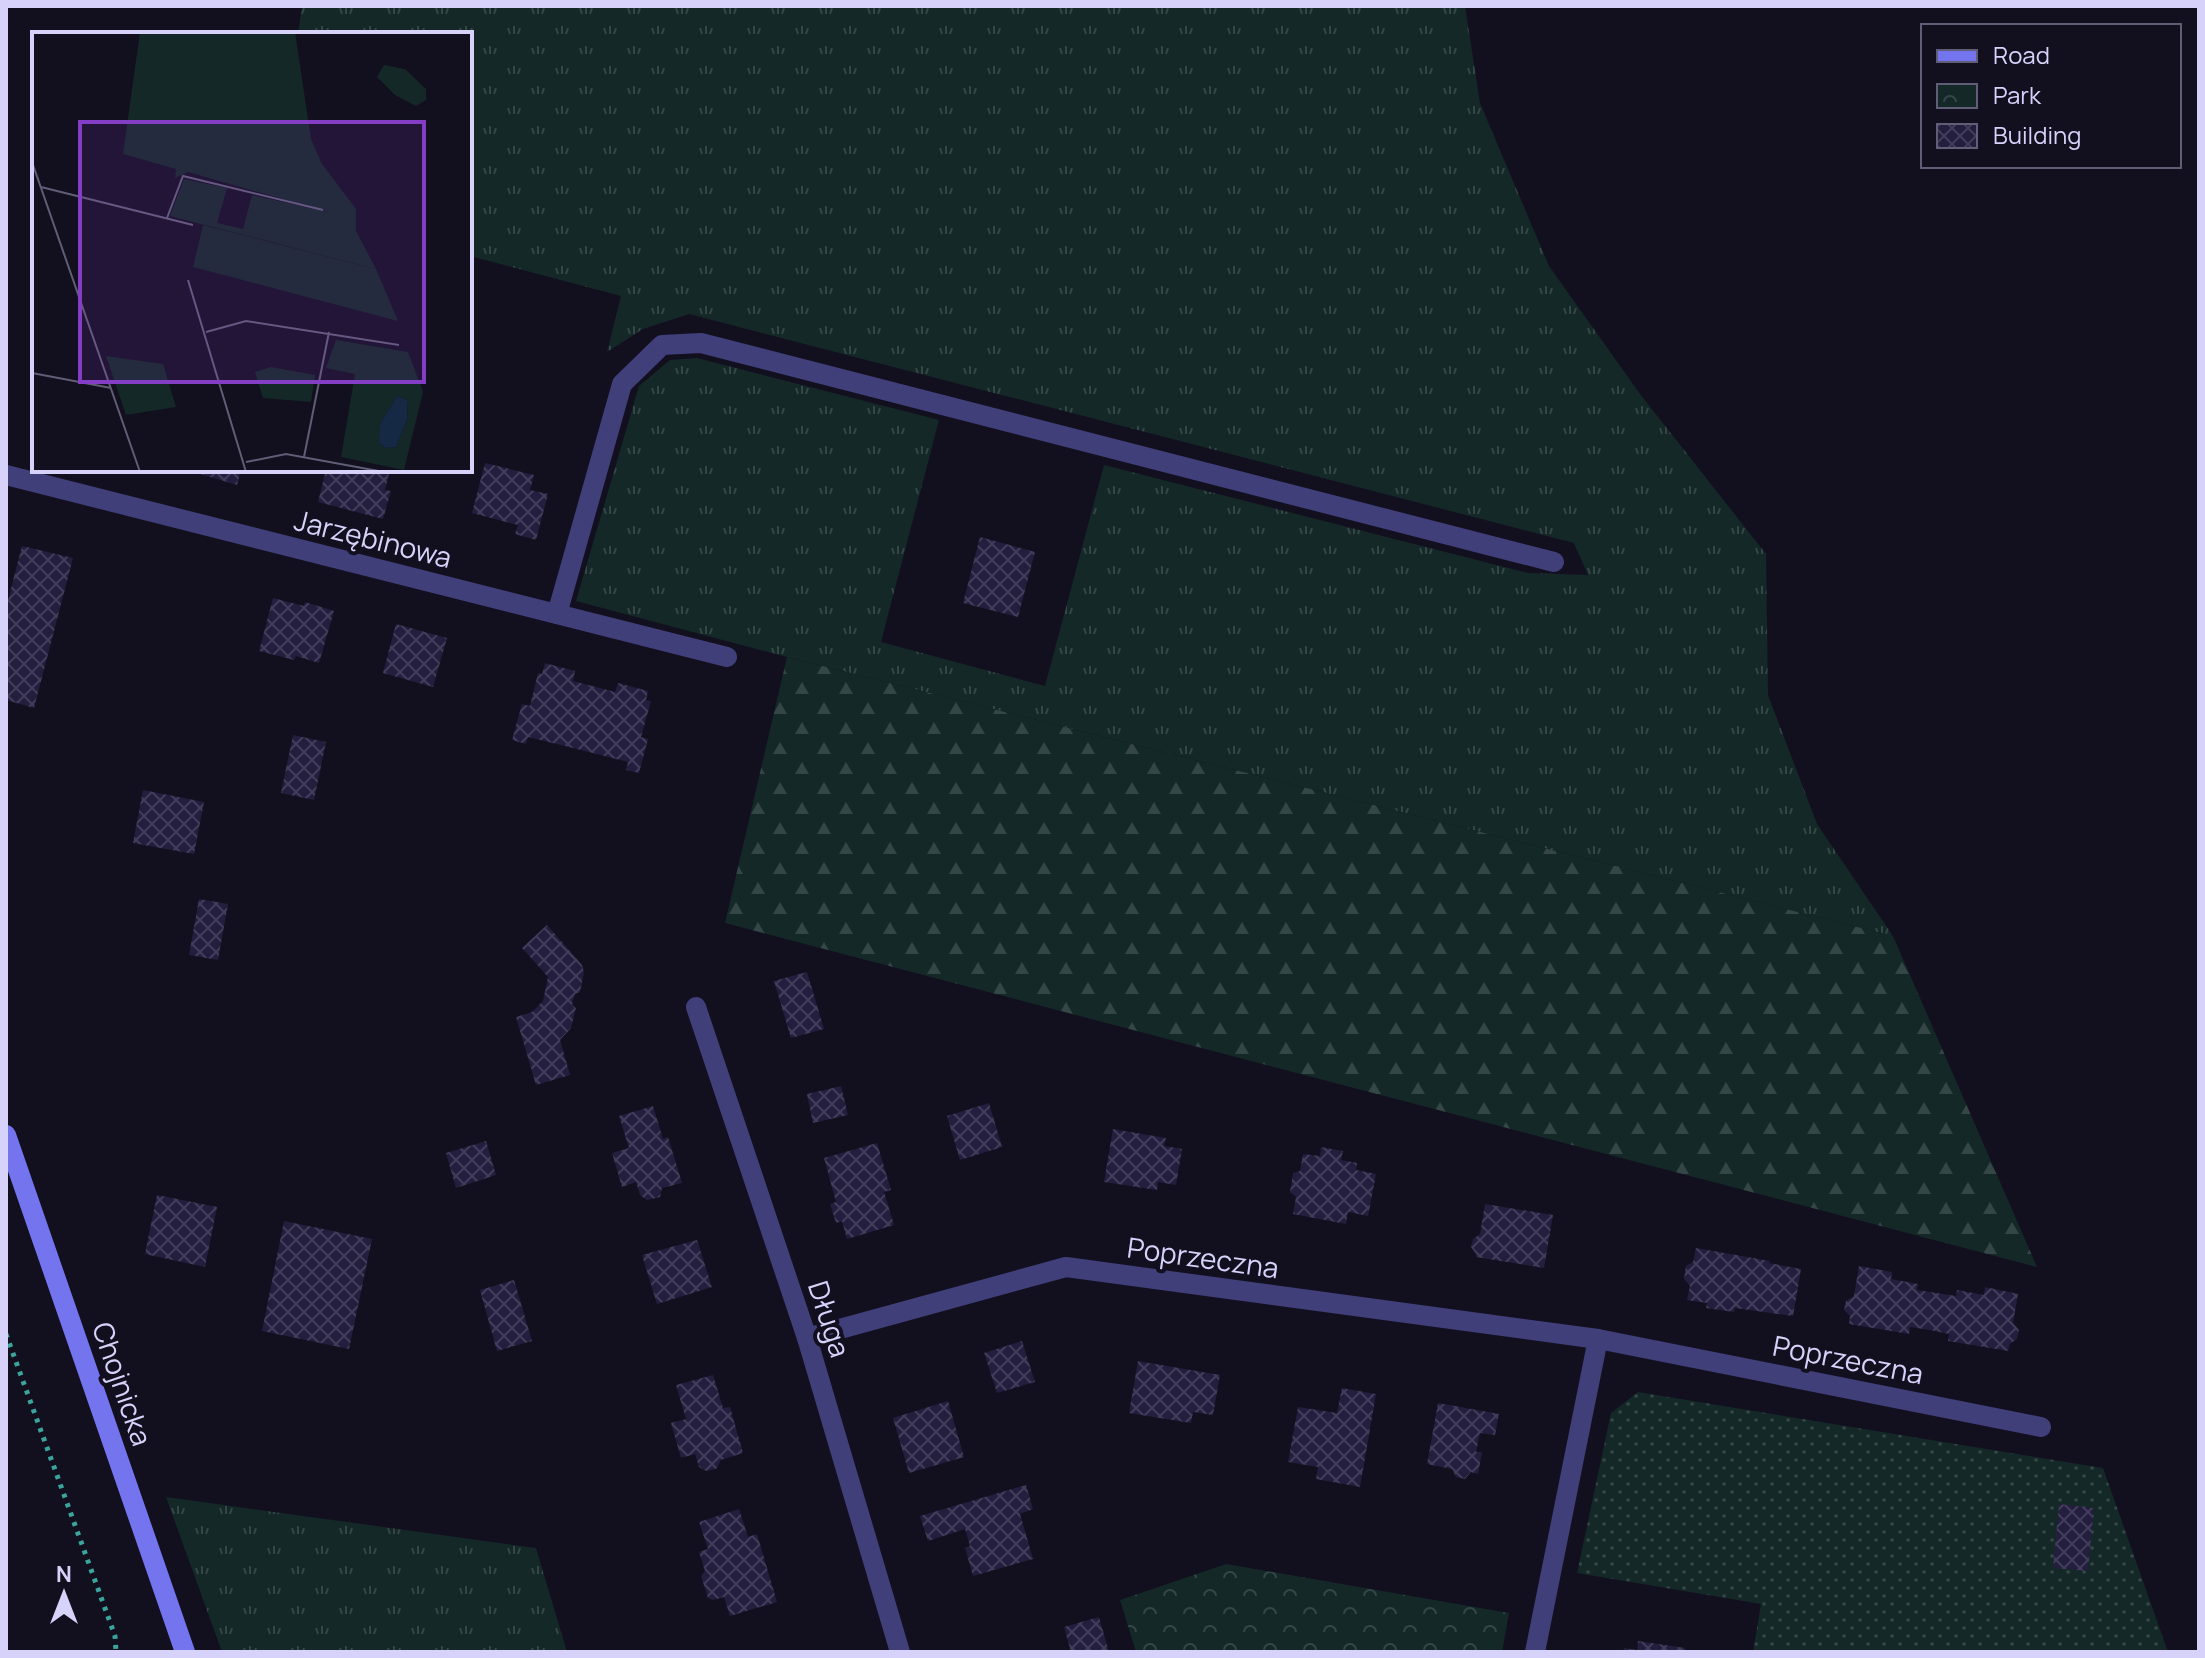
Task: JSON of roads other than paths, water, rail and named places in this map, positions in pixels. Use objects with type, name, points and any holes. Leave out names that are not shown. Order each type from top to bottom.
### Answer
[{"type":"street","points":[[557,614],[622,384],[662,345],[701,343],[1554,562]]},
{"type":"street","name":"Jarzębinowa","points":[[6,475],[727,657]]},
{"type":"street","name":"Długa","points":[[696,1007],[807,1338],[900,1652]]},
{"type":"street","name":"Chojnicka","points":[[6,1135],[185,1652]]},
{"type":"street","name":"Poprzeczna","points":[[807,1338],[1066,1267],[1598,1339],[2041,1427]]},
{"type":"street","points":[[1535,1652],[1598,1339]]}]
